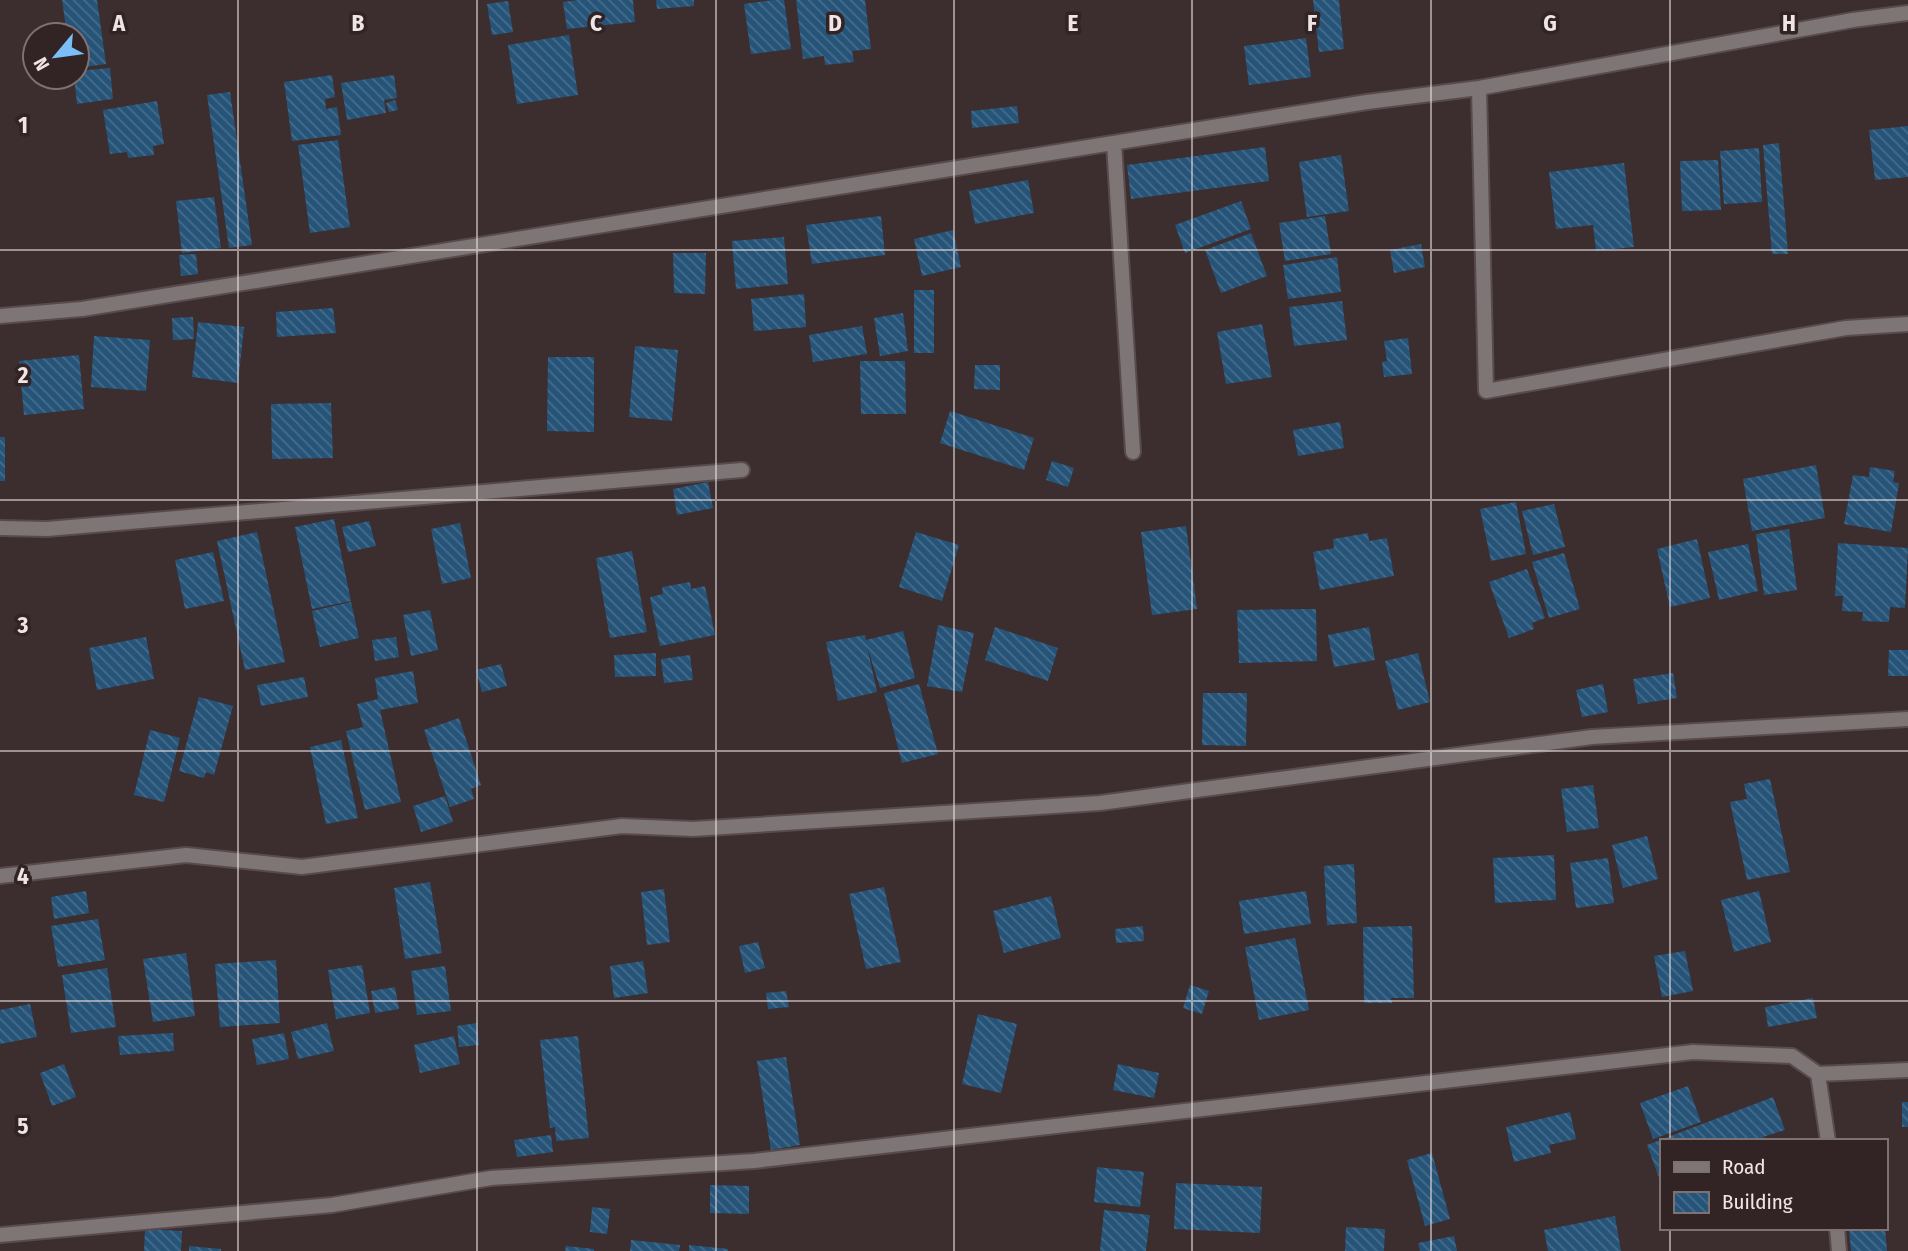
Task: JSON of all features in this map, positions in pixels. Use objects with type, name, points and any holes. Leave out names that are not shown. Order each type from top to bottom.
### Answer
[{"type":"street","points":[[0,316],[96,307],[1367,102],[1479,88],[1853,20],[1908,13]]},
{"type":"street","points":[[1479,88],[1486,391],[1846,328],[1908,324]]},
{"type":"street","points":[[1114,143],[1133,452]]},
{"type":"street","points":[[0,528],[47,529],[742,470]]},
{"type":"street","points":[[0,876],[186,855],[302,867],[622,827],[693,829],[1100,803],[1592,737],[1908,719]]},
{"type":"street","points":[[0,1235],[332,1205],[491,1178],[754,1161],[1693,1052],[1792,1056],[1818,1074],[1908,1070]]},
{"type":"street","points":[[1818,1074],[1828,1139]]},
{"type":"street","points":[[1837,1230],[1839,1251]]},
{"type":"building","points":[[62,0],[97,0],[106,64],[91,66],[91,21],[65,21]]},
{"type":"building","points":[[633,0],[635,22],[567,29],[563,2]]},
{"type":"building","points":[[656,0],[694,0],[694,6],[657,9]]},
{"type":"building","points":[[784,0],[791,49],[751,54],[744,4]]},
{"type":"building","points":[[796,0],[865,0],[871,49],[852,51],[854,62],[825,65],[824,56],[803,59]]},
{"type":"building","points":[[1313,0],[1339,0],[1344,49],[1319,52]]},
{"type":"building","points":[[508,1],[513,32],[492,35],[487,4]]},
{"type":"building","points":[[569,35],[578,95],[517,104],[508,45]]},
{"type":"building","points":[[1306,38],[1311,77],[1249,85],[1244,46]]},
{"type":"building","points":[[110,68],[113,99],[77,104],[76,91],[91,91],[91,70]]},
{"type":"building","points":[[332,75],[335,97],[325,99],[326,109],[337,107],[341,135],[292,141],[284,82]]},
{"type":"building","points":[[394,75],[397,98],[384,100],[386,113],[347,120],[341,83]]},
{"type":"building","points":[[230,92],[252,245],[229,248],[207,95]]},
{"type":"building","points":[[395,100],[398,110],[389,112],[386,103]]},
{"type":"building","points":[[157,101],[164,144],[153,146],[154,155],[128,158],[127,152],[110,154],[103,110]]},
{"type":"building","points":[[1017,106],[1019,123],[972,128],[971,111]]},
{"type":"building","points":[[1908,126],[1908,177],[1875,180],[1869,130]]},
{"type":"building","points":[[338,140],[350,227],[310,233],[298,145]]},
{"type":"building","points":[[1779,143],[1788,254],[1772,254],[1763,145]]},
{"type":"building","points":[[1265,147],[1269,181],[1131,199],[1127,165]]},
{"type":"building","points":[[1759,148],[1762,202],[1724,204],[1720,151]]},
{"type":"building","points":[[1341,155],[1349,211],[1307,217],[1299,162]]},
{"type":"building","points":[[1718,160],[1721,210],[1682,211],[1680,161]]},
{"type":"building","points":[[1624,163],[1634,247],[1596,251],[1593,225],[1556,229],[1549,172]]},
{"type":"building","points":[[1028,180],[1034,213],[975,224],[969,191]]},
{"type":"building","points":[[214,197],[221,248],[182,253],[176,201]]},
{"type":"building","points":[[1241,201],[1251,229],[1185,253],[1175,225]]},
{"type":"building","points":[[881,216],[885,255],[812,264],[806,225]]},
{"type":"building","points":[[1325,216],[1331,254],[1285,261],[1279,223]]},
{"type":"building","points":[[953,230],[961,267],[922,276],[914,239]]},
{"type":"building","points":[[1251,233],[1267,276],[1221,293],[1205,250]]},
{"type":"building","points":[[784,237],[788,284],[736,289],[732,241]]},
{"type":"building","points":[[1421,244],[1425,267],[1394,273],[1390,250]]},
{"type":"building","points":[[673,253],[706,253],[705,294],[674,293]]},
{"type":"building","points":[[196,254],[198,274],[181,276],[179,255]]},
{"type":"building","points":[[1337,257],[1341,292],[1288,299],[1283,265]]},
{"type":"building","points":[[914,290],[934,290],[934,353],[914,353]]},
{"type":"building","points":[[804,294],[806,327],[754,331],[751,299]]},
{"type":"building","points":[[1342,301],[1347,340],[1294,346],[1289,307]]},
{"type":"building","points":[[333,308],[336,333],[277,337],[276,312]]},
{"type":"building","points":[[903,313],[908,351],[880,356],[874,318]]},
{"type":"building","points":[[193,317],[194,339],[173,340],[172,318]]},
{"type":"building","points":[[198,322],[244,327],[238,383],[192,377]]},
{"type":"building","points":[[1262,324],[1272,377],[1226,384],[1217,332]]},
{"type":"building","points":[[862,326],[867,354],[813,362],[809,335]]},
{"type":"building","points":[[94,336],[150,340],[146,391],[91,387]]},
{"type":"building","points":[[1408,338],[1412,374],[1384,377],[1382,362],[1387,361],[1384,341]]},
{"type":"building","points":[[635,346],[678,350],[672,421],[629,417]]},
{"type":"building","points":[[79,355],[84,409],[24,415],[19,361]]},
{"type":"building","points":[[548,357],[594,357],[594,432],[547,431]]},
{"type":"building","points":[[860,361],[905,361],[906,414],[861,414]]},
{"type":"building","points":[[975,365],[1000,365],[1000,390],[974,389]]},
{"type":"building","points":[[331,403],[333,458],[272,459],[271,404]]},
{"type":"building","points":[[950,411],[1034,438],[1024,470],[940,443]]},
{"type":"building","points":[[1340,422],[1344,448],[1298,456],[1293,430]]},
{"type":"building","points":[[0,437],[5,437],[5,481],[0,481]]},
{"type":"building","points":[[1052,461],[1074,468],[1068,487],[1046,480]]},
{"type":"building","points":[[1816,465],[1825,518],[1752,531],[1743,479]]},
{"type":"building","points":[[1870,467],[1895,471],[1893,482],[1899,483],[1891,532],[1844,524],[1853,475],[1869,477]]},
{"type":"building","points":[[708,482],[713,508],[677,515],[673,489]]},
{"type":"building","points":[[1516,502],[1526,554],[1491,561],[1480,509]]},
{"type":"building","points":[[1554,504],[1565,547],[1533,555],[1522,511]]},
{"type":"building","points":[[334,519],[351,601],[312,609],[295,527]]},
{"type":"building","points":[[369,521],[376,546],[348,552],[342,527]]},
{"type":"building","points":[[460,523],[471,578],[442,584],[431,529]]},
{"type":"building","points":[[1186,526],[1197,609],[1152,615],[1141,532]]},
{"type":"building","points":[[1789,529],[1797,590],[1764,595],[1756,534]]},
{"type":"building","points":[[257,532],[285,662],[245,670],[217,541]]},
{"type":"building","points":[[916,532],[959,545],[942,601],[899,587]]},
{"type":"building","points":[[1368,533],[1369,541],[1387,538],[1394,576],[1320,590],[1313,552],[1334,548],[1333,539]]},
{"type":"building","points":[[1697,539],[1710,598],[1670,607],[1657,549]]},
{"type":"building","points":[[1838,543],[1908,548],[1905,608],[1890,607],[1889,622],[1862,621],[1863,612],[1842,611],[1843,596],[1835,596]]},
{"type":"building","points":[[1748,544],[1758,591],[1719,600],[1708,552]]},
{"type":"building","points":[[632,551],[647,632],[610,638],[596,558]]},
{"type":"building","points":[[213,552],[224,601],[185,609],[175,560]]},
{"type":"building","points":[[1564,553],[1580,609],[1549,618],[1532,562]]},
{"type":"building","points":[[1527,569],[1545,618],[1532,623],[1534,629],[1509,638],[1489,582]]},
{"type":"building","points":[[690,582],[691,589],[705,586],[715,635],[660,646],[650,597],[663,594],[662,587]]},
{"type":"building","points":[[351,602],[359,638],[320,647],[312,611]]},
{"type":"building","points":[[1316,609],[1317,661],[1239,663],[1237,610]]},
{"type":"building","points":[[430,610],[438,650],[411,656],[403,615]]},
{"type":"building","points":[[938,625],[974,633],[962,692],[927,686]]},
{"type":"building","points":[[995,627],[1058,648],[1048,681],[985,660]]},
{"type":"building","points":[[1369,627],[1375,660],[1334,667],[1328,635]]},
{"type":"building","points":[[903,631],[915,678],[880,688],[867,646],[877,692],[838,701],[826,642],[865,635],[866,640]]},
{"type":"building","points":[[146,637],[154,679],[97,690],[89,648]]},
{"type":"building","points":[[396,637],[399,657],[375,661],[372,640]]},
{"type":"building","points":[[1889,650],[1908,650],[1908,676],[1888,676]]},
{"type":"building","points":[[656,653],[656,676],[615,677],[614,655]]},
{"type":"building","points":[[1418,653],[1430,702],[1398,710],[1385,661]]},
{"type":"building","points":[[690,655],[693,680],[664,683],[661,659]]},
{"type":"building","points":[[501,664],[507,686],[482,692],[476,670]]},
{"type":"building","points":[[413,671],[418,703],[380,710],[401,802],[365,810],[346,731],[363,727],[357,704],[378,699],[375,678]]},
{"type":"building","points":[[1673,673],[1677,698],[1638,704],[1633,679]]},
{"type":"building","points":[[304,677],[308,697],[261,706],[257,685]]},
{"type":"building","points":[[919,684],[938,754],[902,763],[884,693]]},
{"type":"building","points":[[1603,684],[1608,712],[1582,717],[1576,690]]},
{"type":"building","points":[[1203,693],[1247,693],[1246,746],[1202,745]]},
{"type":"building","points":[[199,697],[233,706],[214,775],[206,772],[204,778],[179,771]]},
{"type":"building","points":[[459,718],[481,785],[471,789],[474,799],[450,807],[424,730]]},
{"type":"building","points":[[150,730],[180,738],[164,802],[134,795]]},
{"type":"building","points":[[341,740],[358,818],[326,824],[310,747]]},
{"type":"building","points":[[1770,779],[1790,872],[1747,880],[1730,802],[1747,799],[1744,784]]},
{"type":"building","points":[[1593,785],[1599,828],[1567,832],[1561,789]]},
{"type":"building","points":[[445,796],[453,822],[421,832],[413,806]]},
{"type":"building","points":[[1647,836],[1658,879],[1623,888],[1612,845]]},
{"type":"building","points":[[1554,855],[1556,900],[1495,903],[1493,858]]},
{"type":"building","points":[[1608,858],[1614,903],[1576,908],[1570,863]]},
{"type":"building","points":[[1354,864],[1357,923],[1327,925],[1324,866]]},
{"type":"building","points":[[430,882],[442,953],[405,959],[394,888]]},
{"type":"building","points":[[884,887],[901,962],[866,969],[849,894]]},
{"type":"building","points":[[664,889],[670,942],[647,945],[641,892]]},
{"type":"building","points":[[86,891],[89,913],[54,919],[51,897]]},
{"type":"building","points":[[1306,891],[1311,924],[1244,934],[1239,901]]},
{"type":"building","points":[[1759,891],[1771,942],[1734,952],[1721,900]]},
{"type":"building","points":[[1051,896],[1061,938],[1004,953],[993,911]]},
{"type":"building","points":[[98,919],[105,960],[58,967],[51,926]]},
{"type":"building","points":[[1143,926],[1144,941],[1116,943],[1115,929]]},
{"type":"building","points":[[1412,926],[1414,998],[1391,998],[1392,1003],[1364,1003],[1363,927]]},
{"type":"building","points":[[1295,938],[1309,1010],[1259,1020],[1245,947]]},
{"type":"building","points":[[758,942],[765,968],[745,973],[739,946]]},
{"type":"building","points":[[1685,951],[1693,991],[1662,997],[1654,956]]},
{"type":"building","points":[[186,953],[195,1016],[153,1022],[143,959]]},
{"type":"building","points":[[276,960],[280,1023],[220,1027],[215,964]]},
{"type":"building","points":[[643,961],[648,993],[614,998],[610,966]]},
{"type":"building","points":[[362,965],[370,1013],[336,1019],[328,970]]},
{"type":"building","points":[[445,966],[451,1011],[417,1015],[411,971]]},
{"type":"building","points":[[107,968],[116,1027],[71,1033],[62,975]]},
{"type":"building","points":[[1190,985],[1209,991],[1202,1014],[1183,1008]]},
{"type":"building","points":[[395,987],[399,1009],[375,1013],[371,991]]},
{"type":"building","points":[[786,991],[789,1007],[768,1009],[766,993]]},
{"type":"building","points":[[1813,998],[1817,1018],[1768,1027],[1765,1007]]},
{"type":"building","points":[[30,1004],[37,1037],[0,1044],[0,1010]]},
{"type":"building","points":[[978,1014],[1017,1024],[1001,1093],[962,1084]]},
{"type":"building","points":[[327,1023],[334,1051],[298,1059],[291,1032]]},
{"type":"building","points":[[477,1023],[479,1045],[459,1047],[457,1026]]},
{"type":"building","points":[[173,1033],[174,1051],[120,1055],[118,1036]]},
{"type":"building","points":[[284,1033],[289,1059],[257,1065],[252,1039]]},
{"type":"building","points":[[454,1036],[460,1064],[420,1073],[414,1045]]},
{"type":"building","points":[[578,1036],[589,1138],[556,1141],[555,1127],[550,1128],[540,1040]]},
{"type":"building","points":[[786,1057],[800,1145],[771,1150],[757,1061]]},
{"type":"building","points":[[64,1064],[76,1097],[52,1106],[40,1073]]},
{"type":"building","points":[[1118,1064],[1159,1073],[1154,1098],[1113,1090]]},
{"type":"building","points":[[1688,1086],[1701,1122],[1653,1139],[1640,1103]]},
{"type":"building","points":[[1773,1097],[1785,1130],[1763,1137],[1764,1139],[1663,1139]]},
{"type":"building","points":[[1902,1102],[1908,1102],[1908,1127],[1902,1127]]},
{"type":"building","points":[[1570,1112],[1576,1139],[1549,1145],[1551,1153],[1514,1162],[1506,1127]]},
{"type":"building","points":[[551,1135],[553,1152],[517,1157],[514,1140]]},
{"type":"building","points":[[1660,1140],[1660,1180],[1647,1145]]},
{"type":"building","points":[[1432,1153],[1450,1219],[1425,1226],[1407,1160]]},
{"type":"building","points":[[1097,1167],[1144,1172],[1140,1207],[1094,1202]]},
{"type":"building","points":[[1176,1183],[1262,1187],[1260,1233],[1174,1229]]},
{"type":"building","points":[[710,1185],[749,1186],[749,1214],[710,1213]]},
{"type":"building","points":[[592,1207],[610,1209],[607,1234],[590,1232]]},
{"type":"building","points":[[1104,1210],[1150,1215],[1146,1251],[1100,1251]]},
{"type":"building","points":[[1615,1216],[1621,1251],[1548,1251],[1544,1230]]},
{"type":"building","points":[[1346,1227],[1385,1229],[1384,1251],[1345,1251]]},
{"type":"building","points":[[145,1229],[182,1231],[181,1251],[144,1251]]},
{"type":"building","points":[[1849,1230],[1885,1230],[1887,1251],[1851,1251]]},
{"type":"building","points":[[1454,1236],[1457,1251],[1420,1251],[1418,1243]]},
{"type":"building","points":[[631,1240],[680,1245],[679,1251],[630,1251]]},
{"type":"building","points":[[689,1245],[728,1249],[728,1251],[689,1251]]},
{"type":"building","points":[[189,1246],[221,1249],[221,1251],[189,1251]]},
{"type":"building","points":[[566,1246],[594,1249],[594,1251],[565,1251]]}]
